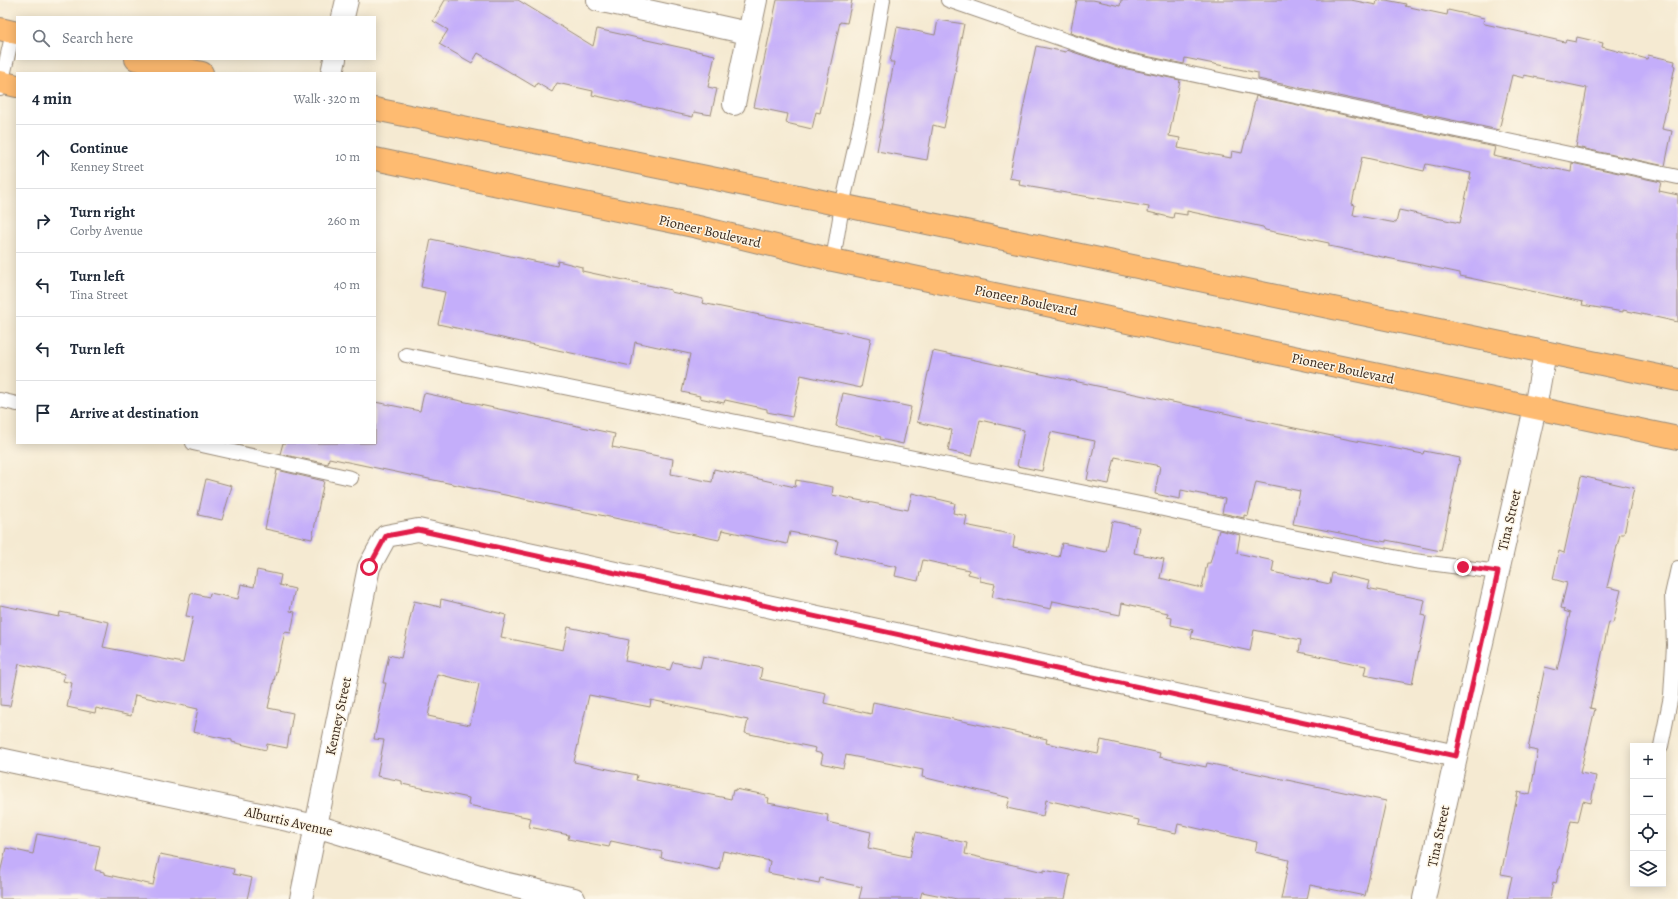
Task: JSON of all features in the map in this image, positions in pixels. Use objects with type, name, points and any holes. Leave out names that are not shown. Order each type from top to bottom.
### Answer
[{"type":"main road","points":[[141,60],[197,72]]},
{"type":"main road","points":[[376,109],[1678,380]]},
{"type":"main road","name":"Pioneer Boulevard","points":[[376,159],[691,226],[833,260],[1678,438]]},
{"type":"street","points":[[343,16],[347,0]]},
{"type":"street","points":[[598,0],[748,33]]},
{"type":"street","points":[[734,104],[756,0]]},
{"type":"street","points":[[332,72],[335,60]]},
{"type":"street","name":"Tina Street","points":[[1424,899],[1535,408],[1545,352]]},
{"type":"street","name":"Kenney Street","points":[[301,899],[369,567],[386,536],[418,530],[1456,756]]},
{"type":"street","name":"Alburtis Avenue","points":[[0,759],[316,826],[499,882],[574,899]]},
{"type":"lane","points":[[833,260],[842,206],[863,113],[883,0]]},
{"type":"lane","points":[[948,0],[1120,58],[1678,177]]},
{"type":"lane","points":[[5,85],[10,31]]},
{"type":"lane","points":[[406,356],[1137,504],[1287,536],[1414,561],[1498,572]]},
{"type":"lane","points":[[0,400],[16,404]]},
{"type":"lane","points":[[198,444],[351,478]]},
{"type":"lane","points":[[1662,743],[1672,696],[1674,645],[1672,595],[1678,568]]},
{"type":"building","points":[[445,0],[518,0],[593,46],[597,29],[715,55],[708,87],[717,89],[711,115],[694,112],[693,117],[592,95],[593,91],[557,83],[552,92],[537,83],[535,87],[478,53],[472,63],[439,44],[448,30],[433,21]]},
{"type":"building","points":[[777,0],[852,0],[847,23],[840,22],[820,113],[816,112],[812,129],[786,123],[788,114],[754,107]]},
{"type":"building","points":[[1077,0],[1093,0],[1120,6],[1121,0],[1351,0],[1376,5],[1377,0],[1386,0],[1406,4],[1405,6],[1447,15],[1448,10],[1484,18],[1483,23],[1485,24],[1565,42],[1566,40],[1576,42],[1577,37],[1603,43],[1602,47],[1647,59],[1648,55],[1675,61],[1662,129],[1672,131],[1665,166],[1576,147],[1587,88],[1524,75],[1524,78],[1512,75],[1499,130],[1258,79],[1258,73],[1185,58],[1184,64],[1122,51],[1070,33]]},
{"type":"building","points":[[938,20],[964,24],[944,128],[933,125],[927,160],[877,151],[894,62],[890,62],[897,27],[935,35]]},
{"type":"building","points":[[1036,46],[1066,52],[1067,50],[1118,67],[1180,80],[1169,136],[1180,138],[1178,148],[1231,158],[1232,151],[1242,153],[1256,96],[1495,147],[1493,156],[1571,172],[1572,163],[1661,182],[1659,191],[1678,195],[1678,322],[1623,310],[1623,312],[1582,305],[1583,302],[1460,276],[1460,273],[1329,246],[1329,243],[1265,230],[1263,227],[1187,211],[1187,215],[1174,213],[1173,218],[1148,212],[1149,207],[1019,185],[1020,180],[1009,178]],"holes":[[[1362,157],[1424,171],[1426,164],[1471,173],[1460,223],[1399,210],[1396,223],[1353,215],[1355,205],[1352,204]]]},
{"type":"building","points":[[431,239],[557,266],[558,261],[582,267],[582,271],[671,290],[671,292],[703,299],[702,303],[871,338],[861,388],[801,375],[792,417],[767,412],[767,409],[725,400],[724,403],[699,398],[700,396],[682,392],[690,354],[635,342],[631,366],[438,324],[445,292],[421,287]]},
{"type":"building","points":[[933,351],[1346,439],[1423,454],[1424,451],[1460,458],[1441,551],[1293,524],[1300,491],[1256,482],[1248,516],[1244,515],[1244,518],[1222,513],[1225,499],[1181,490],[1180,499],[1155,494],[1160,466],[1115,457],[1109,484],[1087,480],[1095,441],[1051,432],[1042,471],[1017,466],[1024,430],[980,420],[972,456],[948,451],[952,430],[917,422]]},
{"type":"building","points":[[424,393],[615,434],[612,447],[673,459],[671,474],[712,482],[714,469],[795,487],[796,480],[833,487],[832,495],[908,510],[912,493],[955,503],[953,513],[967,516],[965,525],[1015,535],[1013,547],[1059,557],[1062,543],[1106,552],[1112,521],[1139,527],[1134,553],[1164,559],[1160,578],[1202,588],[1207,563],[1210,563],[1219,530],[1240,535],[1237,553],[1274,561],[1272,572],[1330,584],[1332,573],[1369,581],[1367,588],[1425,600],[1422,615],[1426,616],[1412,684],[1364,675],[1366,666],[1299,652],[1301,640],[1254,630],[1250,651],[1191,638],[1193,630],[1171,625],[1172,618],[1167,617],[1168,613],[1122,603],[1120,615],[1053,601],[1051,609],[992,597],[995,584],[980,581],[980,577],[968,574],[969,570],[923,560],[918,581],[895,576],[897,567],[835,554],[838,541],[790,532],[787,544],[722,530],[719,540],[329,458],[328,464],[280,454],[283,444],[376,444],[376,402],[420,411]]},
{"type":"building","points":[[843,393],[911,407],[903,444],[836,426]]},
{"type":"building","points":[[277,470],[324,481],[312,539],[265,529]]},
{"type":"building","points":[[1581,476],[1634,488],[1624,534],[1620,534],[1607,587],[1621,590],[1613,623],[1609,622],[1590,708],[1595,709],[1580,773],[1596,776],[1591,803],[1583,801],[1578,822],[1571,821],[1556,884],[1553,883],[1550,899],[1507,899],[1512,876],[1501,874],[1518,792],[1530,795],[1538,751],[1528,749],[1545,667],[1557,670],[1570,613],[1561,608],[1567,583],[1553,579],[1559,551],[1564,553]]},
{"type":"building","points":[[206,479],[232,486],[222,520],[198,515]]},
{"type":"building","points":[[257,570],[281,575],[279,585],[295,589],[290,611],[295,612],[291,633],[285,632],[268,708],[293,713],[287,748],[267,744],[266,750],[232,742],[232,740],[193,732],[198,709],[135,695],[131,716],[96,708],[95,713],[67,707],[72,683],[63,681],[65,674],[19,664],[10,706],[0,705],[0,605],[59,617],[60,612],[109,622],[103,647],[183,663],[193,617],[186,616],[191,593],[209,597],[210,593],[238,599],[241,584],[254,587]]},
{"type":"building","points":[[441,599],[506,615],[501,637],[563,650],[568,627],[629,640],[625,661],[670,670],[673,662],[700,668],[703,656],[762,668],[760,679],[826,693],[824,703],[871,714],[873,702],[1047,739],[1046,743],[1098,754],[1101,740],[1160,753],[1159,757],[1206,767],[1207,763],[1386,801],[1365,896],[1310,885],[1307,899],[1281,899],[1289,860],[1255,852],[1257,842],[1178,824],[1176,833],[1138,825],[1139,820],[1046,800],[1043,816],[1007,808],[1010,798],[922,777],[923,770],[846,755],[843,768],[821,763],[823,754],[815,752],[816,748],[745,733],[748,720],[651,700],[650,707],[589,695],[574,762],[637,775],[636,780],[731,799],[733,790],[735,791],[735,789],[766,795],[765,797],[769,798],[768,803],[828,815],[827,822],[871,832],[868,848],[910,857],[916,832],[967,843],[965,854],[1044,872],[1044,870],[1070,875],[1065,899],[957,899],[922,892],[920,899],[859,899],[862,887],[820,878],[819,883],[768,873],[770,861],[723,851],[719,870],[661,858],[662,852],[611,841],[609,847],[568,839],[569,835],[529,827],[531,818],[468,805],[469,798],[402,784],[402,781],[377,776],[384,740],[374,739],[386,683],[383,683],[389,655],[401,658],[414,601],[440,607]],"holes":[[[437,674],[479,684],[470,725],[428,716]]]},
{"type":"building","points":[[37,834],[100,846],[95,870],[104,872],[104,874],[153,885],[160,854],[234,869],[233,874],[252,878],[247,899],[0,899],[0,873],[6,848],[33,854]]},
{"type":"route","points":[[369,567],[386,536],[418,530],[1456,756],[1498,572],[1463,567]]}]
